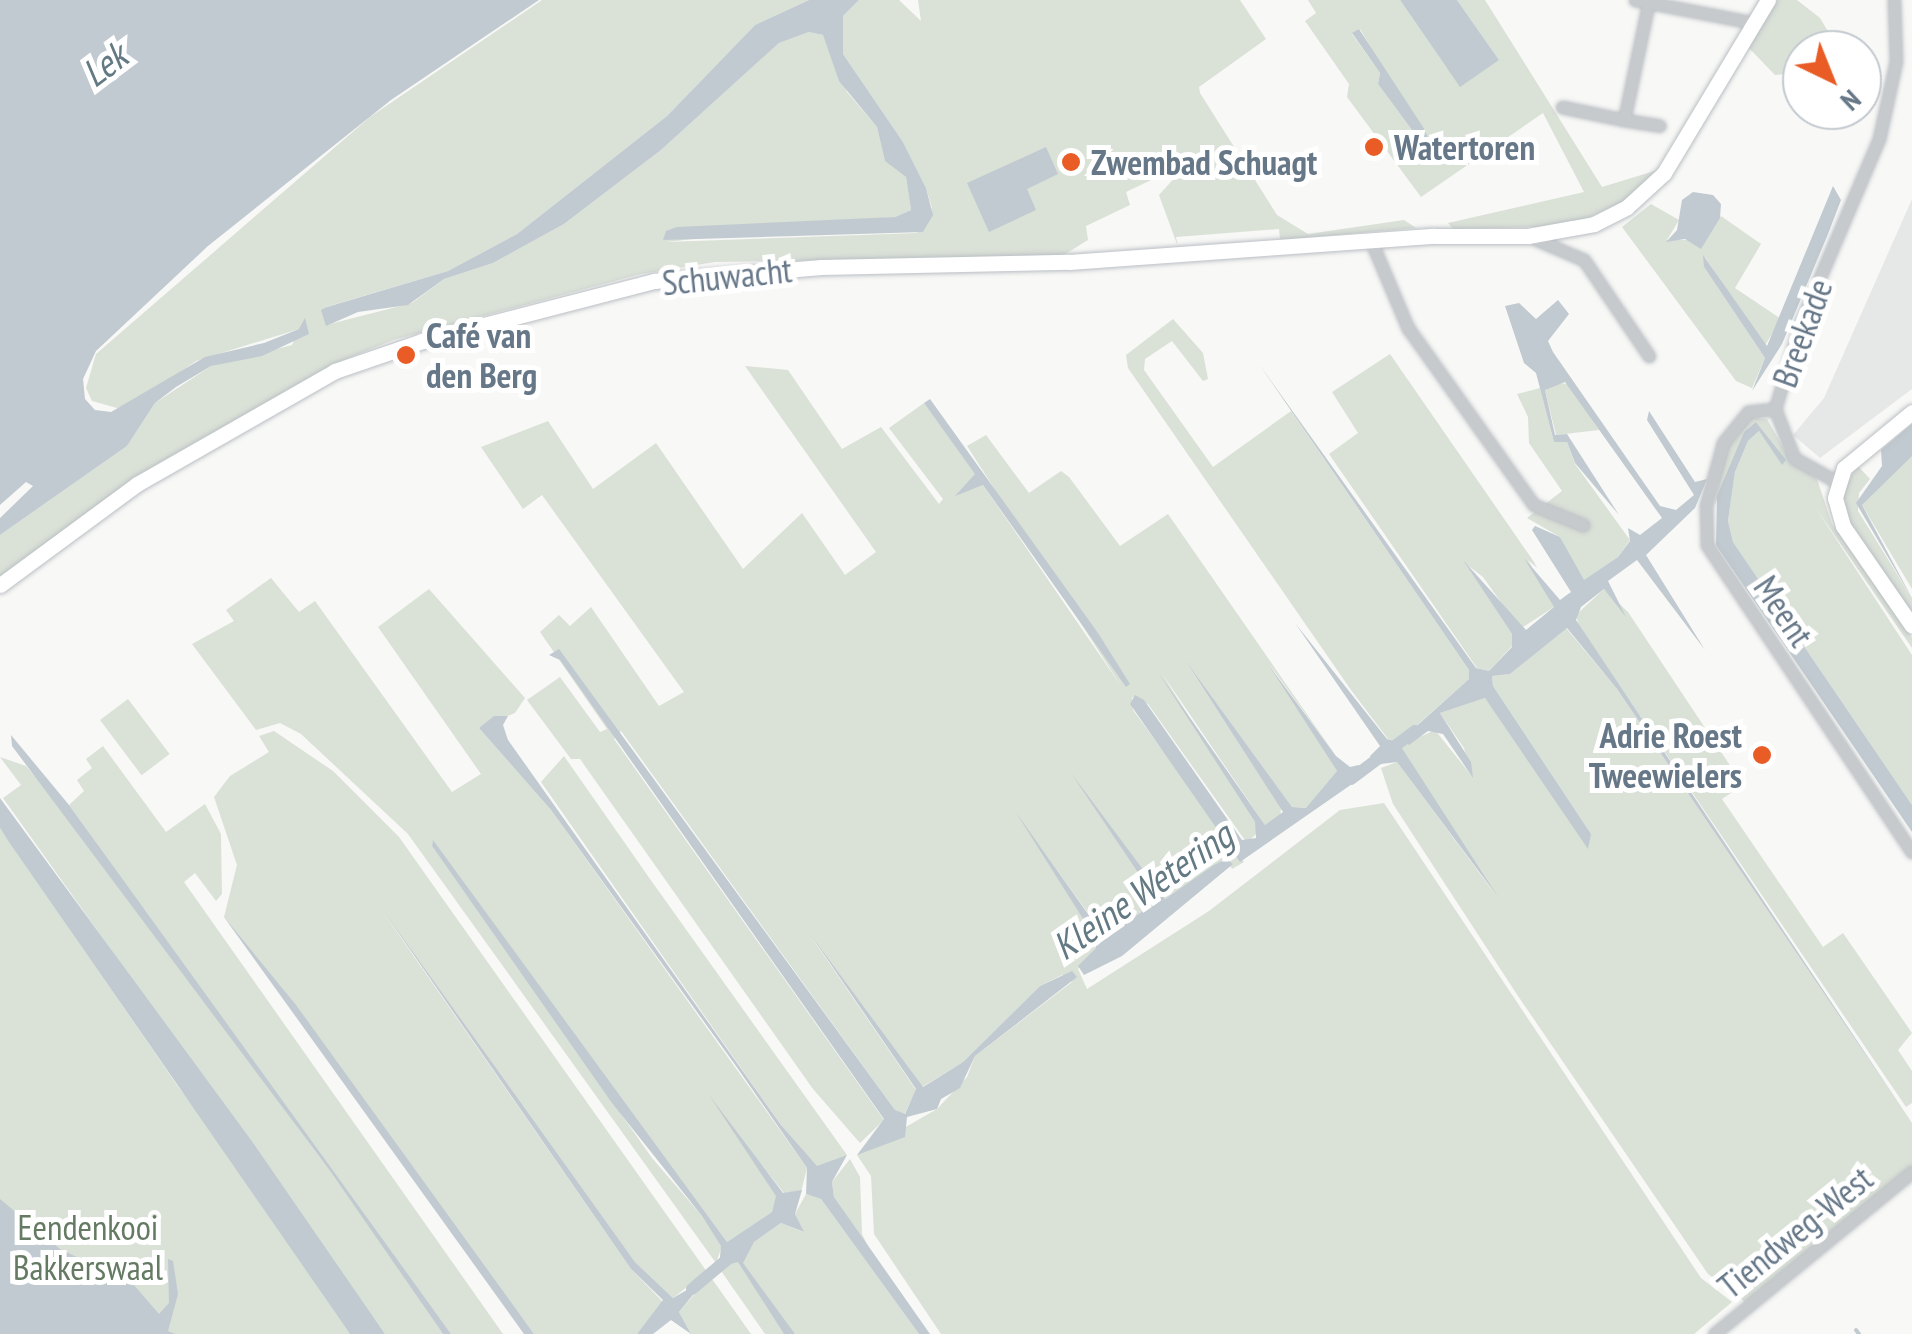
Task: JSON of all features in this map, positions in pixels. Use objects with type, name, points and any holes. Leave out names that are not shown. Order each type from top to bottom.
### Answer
[{"type":"street","points":[[1635,0],[1754,23]]},
{"type":"street","name":"Schuwacht","points":[[0,584],[136,484],[335,372],[422,341],[654,281],[726,272],[1069,262],[1568,232],[1610,217],[1646,191],[1688,142],[1768,0]]},
{"type":"street","name":"Breekade","points":[[1837,482],[1794,458],[1775,410],[1800,324],[1878,139],[1896,61],[1894,0]]},
{"type":"street","points":[[1624,120],[1649,1]]},
{"type":"street","points":[[1562,107],[1660,126]]},
{"type":"street","name":"Schuwacht","points":[[1528,236],[1584,260],[1649,356]]},
{"type":"street","points":[[1371,241],[1402,319],[1534,505],[1583,525]]},
{"type":"street","name":"Meent","points":[[1775,410],[1748,412],[1723,443],[1706,505],[1707,545],[1912,852]]},
{"type":"street","points":[[1912,412],[1844,468],[1837,482],[1843,526],[1912,626]]},
{"type":"street","name":"Tiendweg-West","points":[[1714,1334],[1912,1172]]},
{"type":"shaded area","points":[[1912,199],[1912,389],[1820,458],[1793,435],[1824,398]]},
{"type":"green space","points":[[542,0],[809,0],[755,25],[667,116],[517,234],[448,271],[326,307],[326,325],[412,303],[444,279],[493,263],[564,224],[661,150],[779,43],[809,32],[823,35],[847,92],[877,127],[885,160],[906,177],[911,210],[895,217],[666,242],[917,233],[932,208],[926,188],[903,142],[843,54],[843,16],[859,0],[899,0],[921,21],[918,0],[1240,0],[1266,39],[1199,87],[1200,93],[1277,215],[1308,234],[1404,220],[1416,228],[1280,240],[1279,229],[1176,237],[1178,247],[1159,195],[1189,162],[1126,192],[1130,205],[1086,226],[1088,240],[1062,256],[715,262],[641,274],[393,340],[334,364],[136,477],[0,578],[0,535],[127,446],[155,403],[211,366],[292,345],[299,329],[196,361],[136,403],[117,408],[92,401],[86,388],[96,354],[370,117]]},
{"type":"green space","points":[[1308,0],[1400,0],[1447,68],[1499,60],[1457,0],[1485,0],[1602,187],[1661,169],[1631,198],[1571,226],[1453,229],[1448,223],[1584,192],[1543,113],[1421,197],[1347,97],[1349,84],[1305,21],[1316,13]],"holes":[[[1360,29],[1429,153],[1378,84],[1380,73],[1352,34]]]},
{"type":"green space","points":[[1776,0],[1797,0],[1820,18],[1827,30],[1782,30],[1782,74],[1775,75],[1748,47]]},
{"type":"green space","points":[[1651,204],[1679,220],[1667,240],[1692,240],[1700,248],[1721,216],[1761,244],[1735,288],[1781,319],[1764,347],[1705,257],[1704,267],[1765,358],[1752,388],[1736,381],[1622,227]]},
{"type":"green space","points":[[1173,319],[1203,353],[1208,379],[1203,381],[1172,341],[1145,359],[1144,370],[1213,467],[1291,411],[1469,670],[1469,679],[1398,742],[1388,739],[1351,690],[1128,368],[1126,355]]},
{"type":"green space","points":[[1390,354],[1534,562],[1537,568],[1528,560],[1554,607],[1520,629],[1483,577],[1466,564],[1512,634],[1512,646],[1489,671],[1477,668],[1329,454],[1358,433],[1332,392]]},
{"type":"green space","points":[[745,366],[788,370],[842,449],[881,427],[939,504],[943,499],[889,428],[924,403],[976,474],[965,491],[983,485],[1121,686],[967,446],[986,435],[1029,493],[1061,471],[1120,546],[1168,514],[1336,756],[1269,664],[1337,771],[1307,808],[1292,807],[1186,662],[1281,808],[1280,820],[1265,825],[1161,672],[1260,830],[1247,843],[1148,704],[1132,697],[1133,710],[1244,862],[1232,869],[1226,859],[1165,899],[1093,805],[1157,901],[1106,938],[1030,833],[1095,938],[1096,948],[1078,969],[1087,989],[1209,911],[1340,810],[1384,803],[1701,1278],[1732,1302],[1694,1334],[941,1334],[874,1234],[871,1176],[857,1155],[937,1109],[967,1077],[975,1056],[1072,982],[1062,975],[1040,986],[963,1062],[922,1087],[810,935],[916,1090],[904,1115],[895,1110],[621,731],[614,739],[884,1120],[860,1143],[813,1089],[580,759],[571,759],[527,700],[560,677],[600,732],[607,729],[540,632],[559,615],[570,626],[591,607],[659,706],[684,692],[542,495],[523,509],[481,447],[548,421],[593,489],[656,443],[743,569],[802,513],[845,575],[876,552]]},
{"type":"green space","points":[[1557,383],[1569,384],[1599,430],[1556,435],[1545,390]]},
{"type":"green space","points":[[1540,388],[1554,442],[1567,442],[1575,464],[1630,540],[1618,557],[1583,581],[1560,537],[1527,518],[1562,491],[1529,443],[1528,417],[1517,394]]},
{"type":"green space","points":[[1750,417],[1767,419],[1789,458],[1817,479],[1832,524],[1912,638],[1912,648],[1815,507],[1912,655],[1912,805],[1733,542],[1728,521],[1735,472],[1748,441],[1759,431],[1782,464],[1785,460],[1756,422],[1744,432],[1714,507],[1726,448]]},
{"type":"green space","points":[[1912,442],[1912,589],[1862,505],[1864,492]]},
{"type":"green space","points":[[1857,465],[1870,479],[1859,493],[1858,511],[1912,598],[1912,616],[1846,518],[1843,492]]},
{"type":"green space","points":[[271,578],[299,612],[315,601],[452,792],[481,774],[378,627],[429,589],[525,698],[515,713],[479,728],[551,810],[807,1168],[801,1192],[784,1193],[728,1123],[777,1196],[772,1212],[727,1242],[433,841],[432,846],[652,1158],[702,1216],[722,1246],[716,1263],[408,834],[301,734],[280,723],[256,730],[192,644],[234,621],[226,610]]},
{"type":"green space","points":[[1604,589],[1628,612],[1743,785],[1722,799],[1823,947],[1843,933],[1912,1033],[1898,1050],[1912,1071],[1912,1103],[1906,1107],[1579,626],[1576,615]]},
{"type":"green space","points":[[1566,628],[1617,689],[1912,1123],[1912,1167],[1745,1302],[1708,1274],[1516,993],[1393,804],[1381,768],[1397,762],[1495,894],[1400,746],[1435,730],[1471,775],[1464,748],[1440,713],[1485,698],[1591,834],[1493,686],[1492,676],[1510,674]]},
{"type":"green space","points":[[128,699],[170,754],[142,775],[100,720]]},
{"type":"green space","points":[[274,731],[333,771],[399,837],[751,1334],[691,1334],[679,1312],[700,1288],[701,1276],[673,1298],[635,1262],[381,909],[631,1269],[664,1303],[637,1334],[534,1334],[224,917],[237,865],[214,797],[230,776],[269,752],[259,736]]},
{"type":"green space","points":[[103,746],[166,832],[205,804],[221,834],[222,894],[216,901],[195,873],[184,882],[503,1334],[451,1334],[334,1175],[443,1334],[385,1334],[3,798],[21,785],[0,757],[26,766],[71,818],[327,1167],[69,805],[84,791],[77,780],[92,768],[86,759]]},
{"type":"green space","points":[[564,756],[847,1155],[817,1167],[781,1125],[541,782]]},
{"type":"green space","name":"Eendenkooi Bakkerswaal","points":[[0,828],[179,1088],[371,1334],[0,1334]]},
{"type":"green space","points":[[850,1159],[860,1177],[862,1234],[870,1250],[834,1197],[832,1182]]},
{"type":"green space","points":[[806,1194],[821,1199],[919,1334],[765,1334],[719,1268],[743,1259],[754,1242],[781,1223],[803,1232],[795,1214]]},
{"type":"water","name":"Lek","points":[[0,0],[539,0],[391,100],[208,246],[96,351],[83,379],[85,399],[95,410],[111,412],[205,357],[264,343],[299,329],[305,318],[309,334],[262,356],[211,366],[176,387],[155,403],[127,446],[0,535],[0,518],[33,486],[26,482],[0,505]]},
{"type":"water","points":[[809,0],[859,0],[843,16],[843,54],[903,142],[926,188],[933,215],[923,232],[663,240],[666,231],[677,227],[895,217],[911,210],[906,177],[885,161],[877,127],[839,81],[823,35],[809,32],[779,43],[661,150],[564,224],[493,263],[444,279],[408,305],[358,312],[326,326],[321,310],[327,307],[448,271],[517,234],[667,116],[755,25]]},
{"type":"water","points":[[1400,0],[1457,0],[1499,60],[1460,87]]},
{"type":"water","points":[[1359,29],[1423,127],[1433,148],[1429,153],[1378,84],[1380,73],[1352,33]]},
{"type":"water","points":[[1046,147],[1058,174],[1027,189],[1036,210],[989,232],[967,183]]},
{"type":"water","points":[[1833,186],[1841,200],[1828,234],[1782,344],[1752,391],[1765,358],[1704,267],[1703,255],[1767,346]]},
{"type":"water","points":[[1693,192],[1713,195],[1721,204],[1720,218],[1701,249],[1685,239],[1666,242],[1677,230],[1682,200]]},
{"type":"water","points":[[1558,300],[1569,314],[1548,341],[1553,352],[1660,506],[1676,510],[1694,495],[1647,420],[1649,411],[1695,482],[1707,479],[1695,508],[1646,555],[1705,650],[1637,560],[1608,581],[1626,617],[1604,589],[1581,607],[1576,620],[1912,1123],[1617,689],[1567,628],[1510,674],[1492,676],[1493,686],[1591,834],[1588,849],[1485,698],[1440,713],[1471,762],[1473,778],[1443,734],[1428,731],[1409,745],[1401,740],[1469,679],[1469,670],[1259,364],[1476,668],[1489,671],[1512,647],[1512,634],[1463,560],[1526,630],[1554,607],[1524,558],[1560,600],[1571,592],[1532,530],[1535,526],[1560,537],[1584,580],[1618,557],[1630,541],[1628,528],[1640,535],[1662,518],[1565,382],[1545,390],[1555,435],[1567,434],[1619,515],[1575,463],[1567,442],[1554,442],[1536,373],[1524,363],[1505,306],[1519,303],[1536,319]]},
{"type":"water","points":[[930,399],[1098,633],[1130,684],[1126,687],[983,485],[955,496],[975,474],[924,403]]},
{"type":"water","points":[[1756,422],[1786,460],[1782,465],[1759,431],[1748,441],[1735,472],[1728,521],[1733,542],[1912,805],[1912,832],[1716,545],[1717,496],[1744,432]]},
{"type":"water","points":[[1912,424],[1912,456],[1862,505],[1912,598],[1856,503],[1882,466],[1881,450]]},
{"type":"water","points":[[1295,623],[1387,739],[1398,742],[1498,897],[1397,762],[1373,765],[1370,756],[1380,746]]},
{"type":"water","points":[[559,649],[895,1110],[905,1114],[916,1089],[810,934],[923,1087],[963,1062],[1040,986],[1072,971],[1077,977],[975,1056],[960,1088],[941,1099],[937,1109],[907,1117],[905,1137],[857,1155],[884,1119],[560,660],[549,655]]},
{"type":"water","points":[[1185,660],[1292,807],[1306,808],[1337,771],[1268,664],[1336,756],[1350,767],[1359,765],[1365,775],[1240,862],[1130,704],[1135,695],[1144,700],[1242,840],[1256,838],[1255,822],[1158,672],[1265,825],[1283,812]]},
{"type":"water","points":[[494,716],[508,716],[503,725],[508,740],[781,1125],[817,1166],[847,1155],[832,1182],[834,1197],[930,1334],[919,1334],[821,1199],[806,1194],[807,1168],[736,1066],[551,810],[479,728]]},
{"type":"water","points":[[11,735],[69,805],[451,1334],[443,1334],[331,1172],[12,746]]},
{"type":"water","points":[[1071,773],[1165,899],[1214,865],[1226,859],[1233,864],[1122,956],[1084,975],[1078,966],[1096,948],[1095,938],[1015,811],[1105,938],[1157,901]]},
{"type":"water","points":[[0,798],[251,1140],[385,1334],[350,1334],[9,842],[0,828]]},
{"type":"water","points":[[433,840],[727,1242],[772,1212],[776,1196],[709,1095],[783,1193],[802,1190],[795,1214],[804,1232],[781,1223],[754,1242],[743,1263],[795,1334],[784,1334],[738,1262],[719,1267],[721,1246],[702,1216],[612,1103],[432,846]]},
{"type":"water","points":[[382,909],[635,1262],[673,1298],[706,1279],[679,1312],[691,1334],[671,1320],[653,1334],[637,1334],[663,1300],[631,1269]]},
{"type":"water","points":[[224,917],[296,1005],[534,1334],[524,1334]]},
{"type":"water","points":[[0,1199],[60,1249],[133,1284],[159,1314],[169,1303],[168,1259],[173,1261],[178,1294],[168,1331],[175,1334],[0,1334]]},
{"type":"waterway","name":"Kleine Wetering","points":[[1351,779],[1415,731]]},
{"type":"waterway","name":"Kleine Wetering","points":[[692,1289],[730,1257]]},
{"type":"waterway","points":[[1856,1330],[1859,1334]]},
{"type":"place","name":"Watertoren","points":[[1374,147]]},
{"type":"place","name":"Zwembad Schuagt","points":[[1071,162]]},
{"type":"place","name":"Café van den Berg","points":[[406,355]]},
{"type":"place","name":"Adrie Roest Tweewielers","points":[[1762,755]]}]
